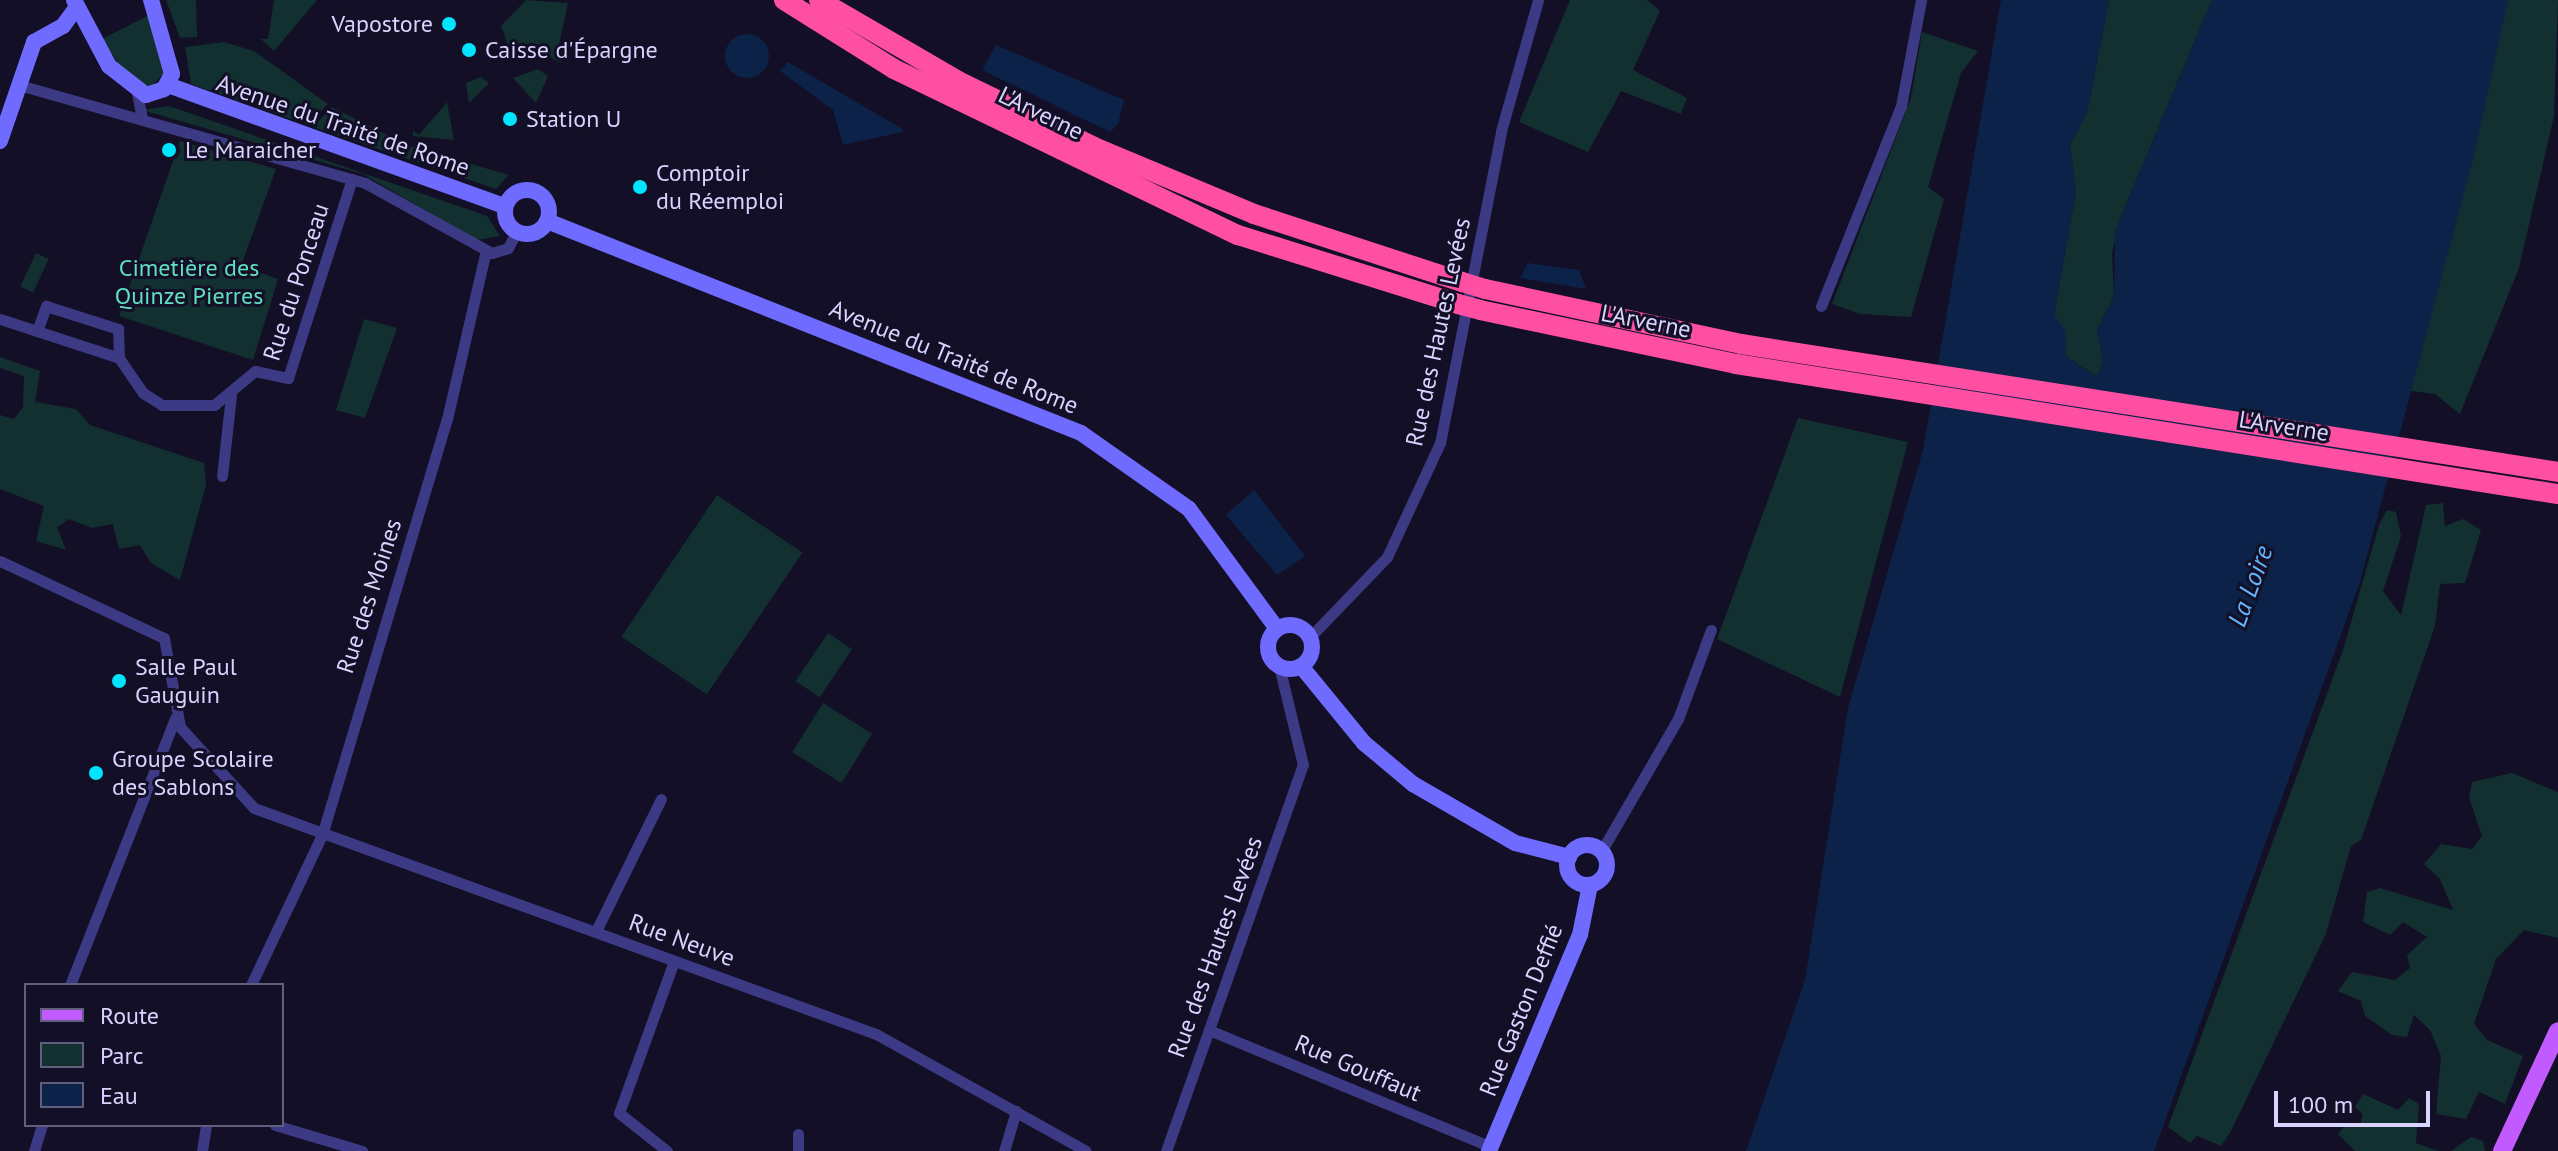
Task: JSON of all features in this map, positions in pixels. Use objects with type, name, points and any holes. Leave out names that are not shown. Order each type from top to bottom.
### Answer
[{"type":"highway","name":"L'Arverne","points":[[784,0],[894,69],[1238,235],[1458,304],[1883,389],[2558,494]]},
{"type":"highway","name":"L'Arverne","points":[[819,0],[958,81],[1101,150],[1254,214],[1485,289],[1666,330],[2558,472]]},
{"type":"main road","points":[[76,4],[84,25],[109,66],[137,93],[168,85],[173,64],[151,0]]},
{"type":"main road","points":[[63,26],[76,4]]},
{"type":"main road","points":[[0,141],[34,42],[63,26],[84,25]]},
{"type":"main road","name":"Avenue du Traité de Rome","points":[[168,85],[505,206]]},
{"type":"main road","points":[[532,190],[545,200],[547,221],[534,233],[516,232],[505,206],[516,193],[532,190]]},
{"type":"main road","name":"Avenue du Traité de Rome","points":[[547,221],[1039,413],[1105,447],[1189,509],[1277,629]]},
{"type":"main road","points":[[1295,626],[1310,637],[1312,650],[1301,666],[1279,666],[1268,648],[1277,629],[1295,626]]},
{"type":"main road","points":[[1301,666],[1364,743],[1413,784],[1515,843],[1569,857]]},
{"type":"main road","points":[[1583,845],[1602,850],[1607,870],[1590,885],[1572,878],[1569,857],[1583,845]]},
{"type":"main road","name":"Rue Gaston Deffié","points":[[1490,1149],[1580,935],[1590,885]]},
{"type":"main road","points":[[2502,1151],[2558,1031]]},
{"type":"main road","points":[[2515,1151],[2558,1049]]},
{"type":"street","name":"Rue des Hautes Levées","points":[[1310,637],[1387,557],[1440,443],[1504,117],[1538,0]]},
{"type":"street","points":[[1821,306],[1901,106],[1921,0]]},
{"type":"street","points":[[19,85],[352,179],[411,203],[484,249],[502,252],[516,232]]},
{"type":"street","points":[[137,93],[142,118]]},
{"type":"street","name":"Rue du Ponceau","points":[[37,331],[46,306],[118,329],[119,358],[143,393],[162,405],[203,408],[231,396],[255,371],[284,379],[295,372],[352,179]]},
{"type":"street","name":"Rue des Moines","points":[[252,983],[323,830],[447,419],[484,249]]},
{"type":"street","points":[[0,319],[119,358]]},
{"type":"street","points":[[222,476],[231,396]]},
{"type":"street","points":[[0,561],[164,638],[172,654],[175,718],[71,983]]},
{"type":"street","points":[[1602,850],[1678,719],[1711,630]]},
{"type":"street","name":"Rue des Hautes Levées","points":[[1166,1151],[1303,765],[1279,666]]},
{"type":"street","name":"Rue Neuve","points":[[175,718],[203,760],[248,804],[876,1034],[1086,1151]]},
{"type":"street","points":[[596,931],[661,799]]},
{"type":"street","points":[[667,1151],[619,1113],[674,961]]},
{"type":"street","name":"Rue Gouffaut","points":[[1209,1030],[1490,1149]]},
{"type":"street","points":[[1004,1151],[1016,1111]]},
{"type":"street","points":[[34,1151],[41,1127]]},
{"type":"street","points":[[202,1151],[206,1127]]},
{"type":"street","points":[[282,1127],[362,1151]]},
{"type":"street","points":[[798,1134],[798,1151]]},
{"type":"green space","points":[[166,0],[196,0],[197,37],[180,38]]},
{"type":"green space","points":[[274,0],[317,0],[274,51],[261,39],[268,39]]},
{"type":"green space","points":[[526,0],[568,3],[557,54],[562,63],[530,49],[511,54],[501,26]]},
{"type":"green space","points":[[1570,0],[1647,0],[1660,11],[1633,70],[1687,98],[1681,114],[1621,91],[1588,152],[1519,122]]},
{"type":"green space","points":[[2109,0],[2212,0],[2122,214],[2112,252],[2114,297],[2097,330],[2103,361],[2097,377],[2066,356],[2054,315],[2076,191],[2070,145],[2087,112]]},
{"type":"green space","points":[[2508,0],[2558,0],[2554,116],[2519,268],[2460,414],[2435,394],[2404,390]]},
{"type":"green space","points":[[149,15],[164,74],[149,88],[122,69],[102,39]]},
{"type":"green space","points":[[1922,32],[1978,51],[1961,73],[1928,187],[1944,199],[1911,317],[1860,314],[1832,304],[1911,98]]},
{"type":"green space","points":[[224,42],[254,51],[328,104],[308,125],[191,84],[185,47]]},
{"type":"green space","points":[[538,69],[548,76],[536,103],[513,78]]},
{"type":"green space","points":[[481,77],[489,83],[469,103],[466,83]]},
{"type":"green space","points":[[447,102],[454,140],[413,136],[413,131],[419,135]]},
{"type":"green space","points":[[169,106],[487,216],[500,236],[476,240],[363,174],[142,110]]},
{"type":"green space","points":[[332,107],[409,146],[509,175],[496,189],[313,127]]},
{"type":"green space","name":"Cimetière des Quinze Pierres","points":[[180,141],[276,169],[241,266],[278,279],[253,360],[119,316]]},
{"type":"green space","points":[[36,253],[49,259],[33,292],[20,287]]},
{"type":"green space","points":[[364,319],[397,328],[365,418],[336,410]]},
{"type":"green space","points":[[0,357],[40,371],[35,402],[76,409],[90,425],[204,463],[206,485],[180,580],[151,563],[140,545],[119,549],[113,524],[92,528],[69,519],[57,527],[66,550],[36,541],[44,506],[0,489],[0,415],[14,419],[23,407],[24,376],[0,368]]},
{"type":"green space","points":[[1798,418],[1908,442],[1840,697],[1717,639]]},
{"type":"green space","points":[[717,495],[802,553],[707,694],[621,637]]},
{"type":"green space","points":[[2443,503],[2445,526],[2463,519],[2481,530],[2465,583],[2440,584],[2435,626],[2361,840],[2351,846],[2326,934],[2230,1133],[2221,1146],[2197,1136],[2190,1143],[2168,1127],[2343,650],[2379,525],[2387,510],[2396,512],[2401,536],[2383,591],[2401,615],[2426,505]]},
{"type":"green space","points":[[828,633],[852,649],[820,697],[796,681]]},
{"type":"green space","points":[[823,703],[872,734],[841,783],[792,752]]},
{"type":"green space","points":[[2512,773],[2558,792],[2558,938],[2524,930],[2496,959],[2474,1024],[2487,1040],[2523,1056],[2505,1104],[2479,1092],[2466,1119],[2436,1114],[2441,1056],[2430,1030],[2414,1015],[2407,1037],[2392,1035],[2365,1016],[2361,1001],[2338,991],[2352,972],[2395,980],[2410,968],[2407,955],[2427,937],[2403,922],[2390,935],[2363,922],[2367,892],[2380,888],[2453,910],[2440,879],[2424,864],[2441,844],[2472,849],[2482,836],[2469,798],[2472,782]]},
{"type":"green space","points":[[2363,1094],[2398,1110],[2409,1098],[2419,1104],[2416,1143],[2438,1151],[2355,1151],[2338,1134],[2347,1123],[2360,1125],[2363,1114],[2355,1107]]},
{"type":"green space","points":[[2471,1137],[2483,1141],[2485,1151],[2451,1151]]},
{"type":"water","name":"La Loire","points":[[2001,0],[2109,0],[2087,112],[2070,145],[2076,191],[2054,315],[2066,331],[2066,356],[2096,377],[2103,361],[2097,330],[2114,297],[2115,231],[2212,0],[2508,0],[2474,156],[2360,582],[2154,1151],[1746,1151],[1805,980],[1848,708],[1923,450]]},
{"type":"water","points":[[747,34],[762,41],[769,56],[762,71],[747,78],[732,71],[725,56],[732,41]]},
{"type":"water","points":[[996,45],[1124,100],[1118,124],[1110,132],[982,70]]},
{"type":"water","points":[[788,62],[903,132],[843,145],[833,110],[780,71]]},
{"type":"water","points":[[1528,263],[1579,270],[1586,289],[1520,278]]},
{"type":"water","points":[[1254,490],[1305,556],[1277,575],[1226,515]]},
{"type":"place","name":"Vapostore","points":[[449,24]]},
{"type":"place","name":"Caisse d'Épargne","points":[[469,50]]},
{"type":"place","name":"Station U","points":[[510,119]]},
{"type":"place","name":"Le Maraicher","points":[[169,150]]},
{"type":"place","name":"Comptoir du Réemploi","points":[[640,187]]},
{"type":"place","name":"Salle Paul Gauguin","points":[[119,681]]},
{"type":"place","name":"Groupe Scolaire des Sablons","points":[[96,773]]}]
